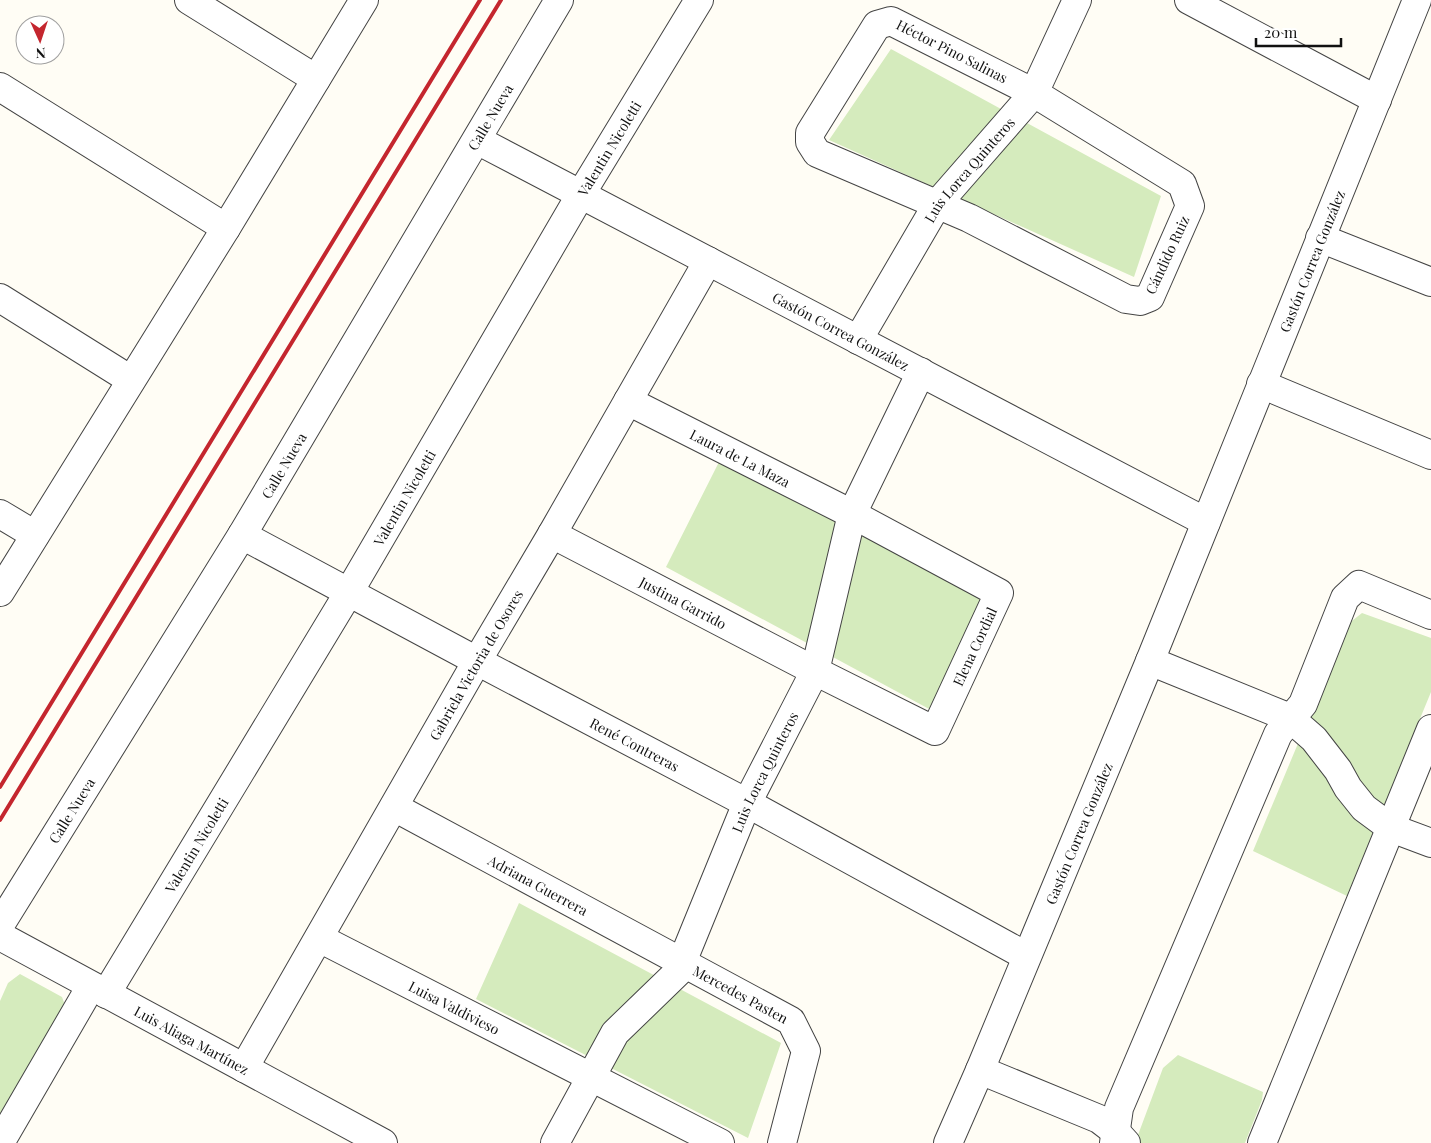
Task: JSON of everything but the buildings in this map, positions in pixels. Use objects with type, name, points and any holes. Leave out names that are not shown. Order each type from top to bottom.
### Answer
[{"type":"street","points":[[189,0],[316,79]]},
{"type":"street","points":[[0,592],[226,228],[364,0]]},
{"type":"street","name":"Calle Nueva","points":[[0,925],[242,535],[559,0]]},
{"type":"street","name":"Valentin Nicoletti","points":[[0,1143],[99,990],[349,592],[581,194],[699,0]]},
{"type":"street","name":"Luis Lorca Quinteros","points":[[858,340],[938,203],[1034,93],[1077,0]]},
{"type":"street","points":[[1189,0],[1377,100]]},
{"type":"street","name":"Gastón Correa González","points":[[948,1143],[1150,661],[1417,0]]},
{"type":"street","name":"Héctor Pino Salinas","points":[[938,203],[817,153],[810,142],[810,133],[877,25],[891,21],[1034,93]]},
{"type":"street","points":[[0,87],[226,228]]},
{"type":"street","name":"Cándido Ruiz","points":[[938,203],[1126,299],[1140,301],[1150,297],[1190,206],[1182,184],[1034,93]]},
{"type":"street","name":"Gastón Correa González","points":[[477,140],[1206,522]]},
{"type":"street","points":[[1320,238],[1431,282]]},
{"type":"street","name":"Gabriela Victoria de Osores","points":[[244,1068],[708,261]]},
{"type":"street","points":[[0,298],[132,380]]},
{"type":"street","name":"Luis Lorca Quinteros","points":[[555,1143],[615,1033],[678,972],[748,803],[815,671],[852,514],[921,372]]},
{"type":"street","points":[[1261,384],[1431,455]]},
{"type":"street","name":"Laura de La Maza","points":[[628,401],[852,514]]},
{"type":"street","points":[[0,514],[36,536]]},
{"type":"street","name":"Elena Cordial","points":[[815,671],[935,731],[999,593],[852,514]]},
{"type":"street","name":"Justina Garrido","points":[[552,534],[815,671]]},
{"type":"street","name":"René Contreras","points":[[242,535],[748,803],[1026,956]]},
{"type":"street","points":[[1119,1139],[1119,1108],[1278,734],[1303,704],[1345,598],[1359,585],[1431,615]]},
{"type":"street","points":[[1150,661],[1290,718],[1314,739],[1364,808],[1391,828],[1431,843]]},
{"type":"street","points":[[1262,1143],[1431,729]]},
{"type":"street","name":"Adriana Guerrera","points":[[394,807],[682,962]]},
{"type":"street","name":"Luis Aliaga Martínez","points":[[0,936],[383,1143]]},
{"type":"street","name":"Luisa Valdivieso","points":[[319,938],[591,1077]]},
{"type":"street","name":"Mercedes Pasten","points":[[682,962],[791,1021],[806,1051],[782,1143]]},
{"type":"street","points":[[980,1070],[1099,1120],[1119,1139]]},
{"type":"street","points":[[591,1077],[720,1143]]},
{"type":"green space","points":[[891,49],[1161,196],[1134,277],[829,140]]},
{"type":"green space","points":[[720,460],[986,601],[931,710],[666,567]]},
{"type":"green space","points":[[1362,613],[1431,638],[1431,692],[1347,896],[1253,851],[1348,624]]},
{"type":"green space","points":[[519,903],[781,1043],[748,1138],[476,999]]},
{"type":"green space","points":[[20,974],[62,997],[66,1008],[0,1122],[0,1001],[8,983]]},
{"type":"green space","points":[[1178,1055],[1263,1092],[1262,1100],[1245,1143],[1135,1143],[1163,1068]]},
{"type":"railway","points":[[0,787],[480,0]]},
{"type":"railway","points":[[0,820],[501,0]]}]
